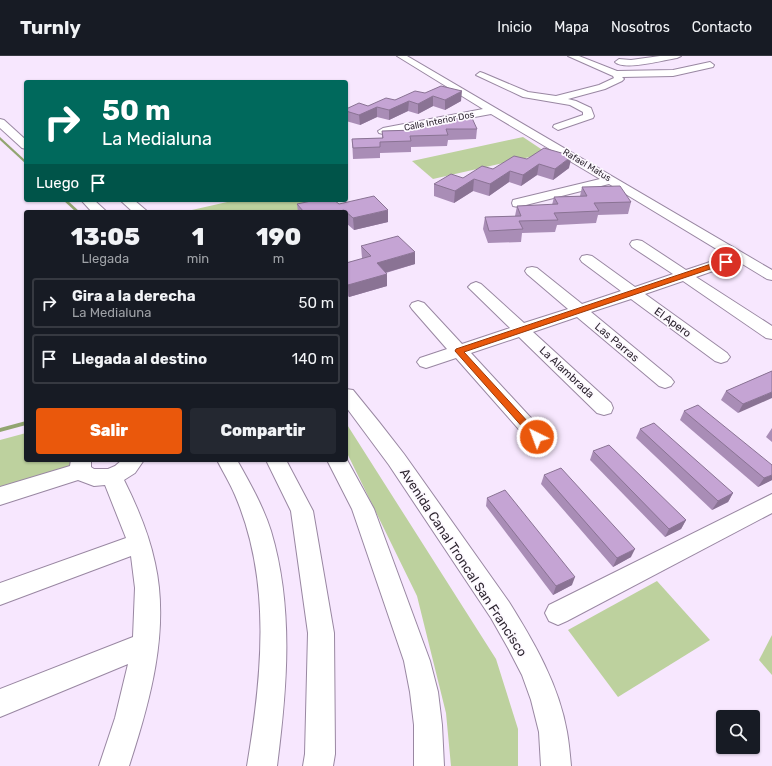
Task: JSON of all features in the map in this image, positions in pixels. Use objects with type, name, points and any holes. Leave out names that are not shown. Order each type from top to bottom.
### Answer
[{"type":"street","name":"Rafael Matus","points":[[401,56],[772,276]]},
{"type":"street","points":[[572,56],[616,74],[672,73],[710,65]]},
{"type":"street","points":[[585,62],[631,62],[677,56]]},
{"type":"street","points":[[556,99],[609,84],[619,79],[616,74]]},
{"type":"street","points":[[480,75],[526,95],[556,99],[587,110],[588,116],[558,127]]},
{"type":"street","name":"Calle Interior Dos","points":[[383,131],[494,110]]},
{"type":"street","points":[[0,122],[24,144]]},
{"type":"street","points":[[518,203],[611,180]]},
{"type":"street","points":[[89,202],[98,210]]},
{"type":"street","points":[[128,202],[138,210]]},
{"type":"street","points":[[637,244],[772,334]]},
{"type":"street","points":[[426,362],[740,257]]},
{"type":"street","name":"El Apero","points":[[587,259],[721,357]]},
{"type":"street","name":"Las Parras","points":[[532,271],[664,382]]},
{"type":"street","name":"La Alambrada","points":[[476,287],[604,408]]},
{"type":"street","points":[[418,306],[537,437]]},
{"type":"street","name":"Avenida Canal Troncal San Francisco","points":[[348,398],[390,450],[520,643],[532,665],[544,695],[554,738],[556,766]]},
{"type":"street","points":[[0,496],[57,480],[82,465],[86,475],[93,478],[102,478],[121,473],[132,462]]},
{"type":"street","points":[[228,462],[243,488],[254,514],[268,574],[272,610],[273,651],[271,696],[262,766]]},
{"type":"street","points":[[277,462],[302,511],[321,633],[320,754],[318,766]]},
{"type":"street","points":[[338,462],[363,509],[417,661],[424,692],[428,725],[429,766]]},
{"type":"street","points":[[111,476],[124,504],[139,544],[144,565],[146,588],[145,645],[137,690],[114,766]]},
{"type":"street","points":[[558,613],[772,503]]},
{"type":"street","points":[[0,594],[139,544]]},
{"type":"street","points":[[0,703],[145,645]]},
{"type":"green space","points":[[523,137],[547,153],[433,179],[412,161]]},
{"type":"green space","points":[[227,202],[337,202],[304,210],[192,210]]},
{"type":"green space","points":[[348,426],[496,659],[518,729],[518,766],[451,766],[446,713],[417,596],[348,455]]},
{"type":"green space","points":[[24,434],[24,462],[76,462],[71,469],[0,489],[0,440]]},
{"type":"green space","points":[[657,581],[710,640],[618,697],[568,630]]},
{"type":"green space","points":[[772,635],[772,675],[759,660]]},
{"type":"building","points":[[441,86],[462,91],[445,100],[433,96],[418,104],[409,101],[389,110],[377,107],[359,115],[348,112],[348,108],[359,103],[368,106],[386,98],[395,100],[415,91],[425,93]]},
{"type":"building","points":[[472,118],[477,129],[446,129],[448,135],[410,136],[411,141],[380,142],[380,147],[353,148],[352,139],[383,138],[382,131],[415,130],[414,125],[442,125],[440,119]]},
{"type":"building","points":[[544,148],[572,156],[555,169],[539,164],[523,175],[510,171],[490,184],[474,179],[455,191],[434,184],[451,174],[463,178],[482,166],[493,169],[514,156],[527,159]]},
{"type":"building","points":[[620,186],[631,202],[594,203],[599,211],[554,213],[558,220],[519,221],[523,229],[489,231],[485,217],[521,216],[517,206],[558,204],[554,197],[587,196],[582,187]]},
{"type":"building","points":[[374,196],[388,210],[353,218],[348,214],[348,210],[302,210],[297,204],[306,202],[336,202],[339,204]]},
{"type":"building","points":[[398,236],[415,252],[377,263],[387,274],[348,285],[348,262],[371,256],[361,246]]},
{"type":"building","points":[[772,371],[772,392],[743,404],[726,391]]},
{"type":"building","points":[[698,405],[772,465],[772,475],[764,478],[684,411]]},
{"type":"building","points":[[654,423],[733,493],[718,501],[640,429]]},
{"type":"building","points":[[609,445],[686,520],[669,529],[593,451]]},
{"type":"building","points":[[561,468],[635,549],[617,558],[544,475]]},
{"type":"building","points":[[505,490],[575,577],[556,586],[487,498]]},
{"type":"waterway","points":[[0,138],[24,161]]},
{"type":"waterway","points":[[67,202],[76,210]]},
{"type":"waterway","points":[[0,430],[24,424]]},
{"type":"route","points":[[537,437],[459,351],[726,262]]}]
